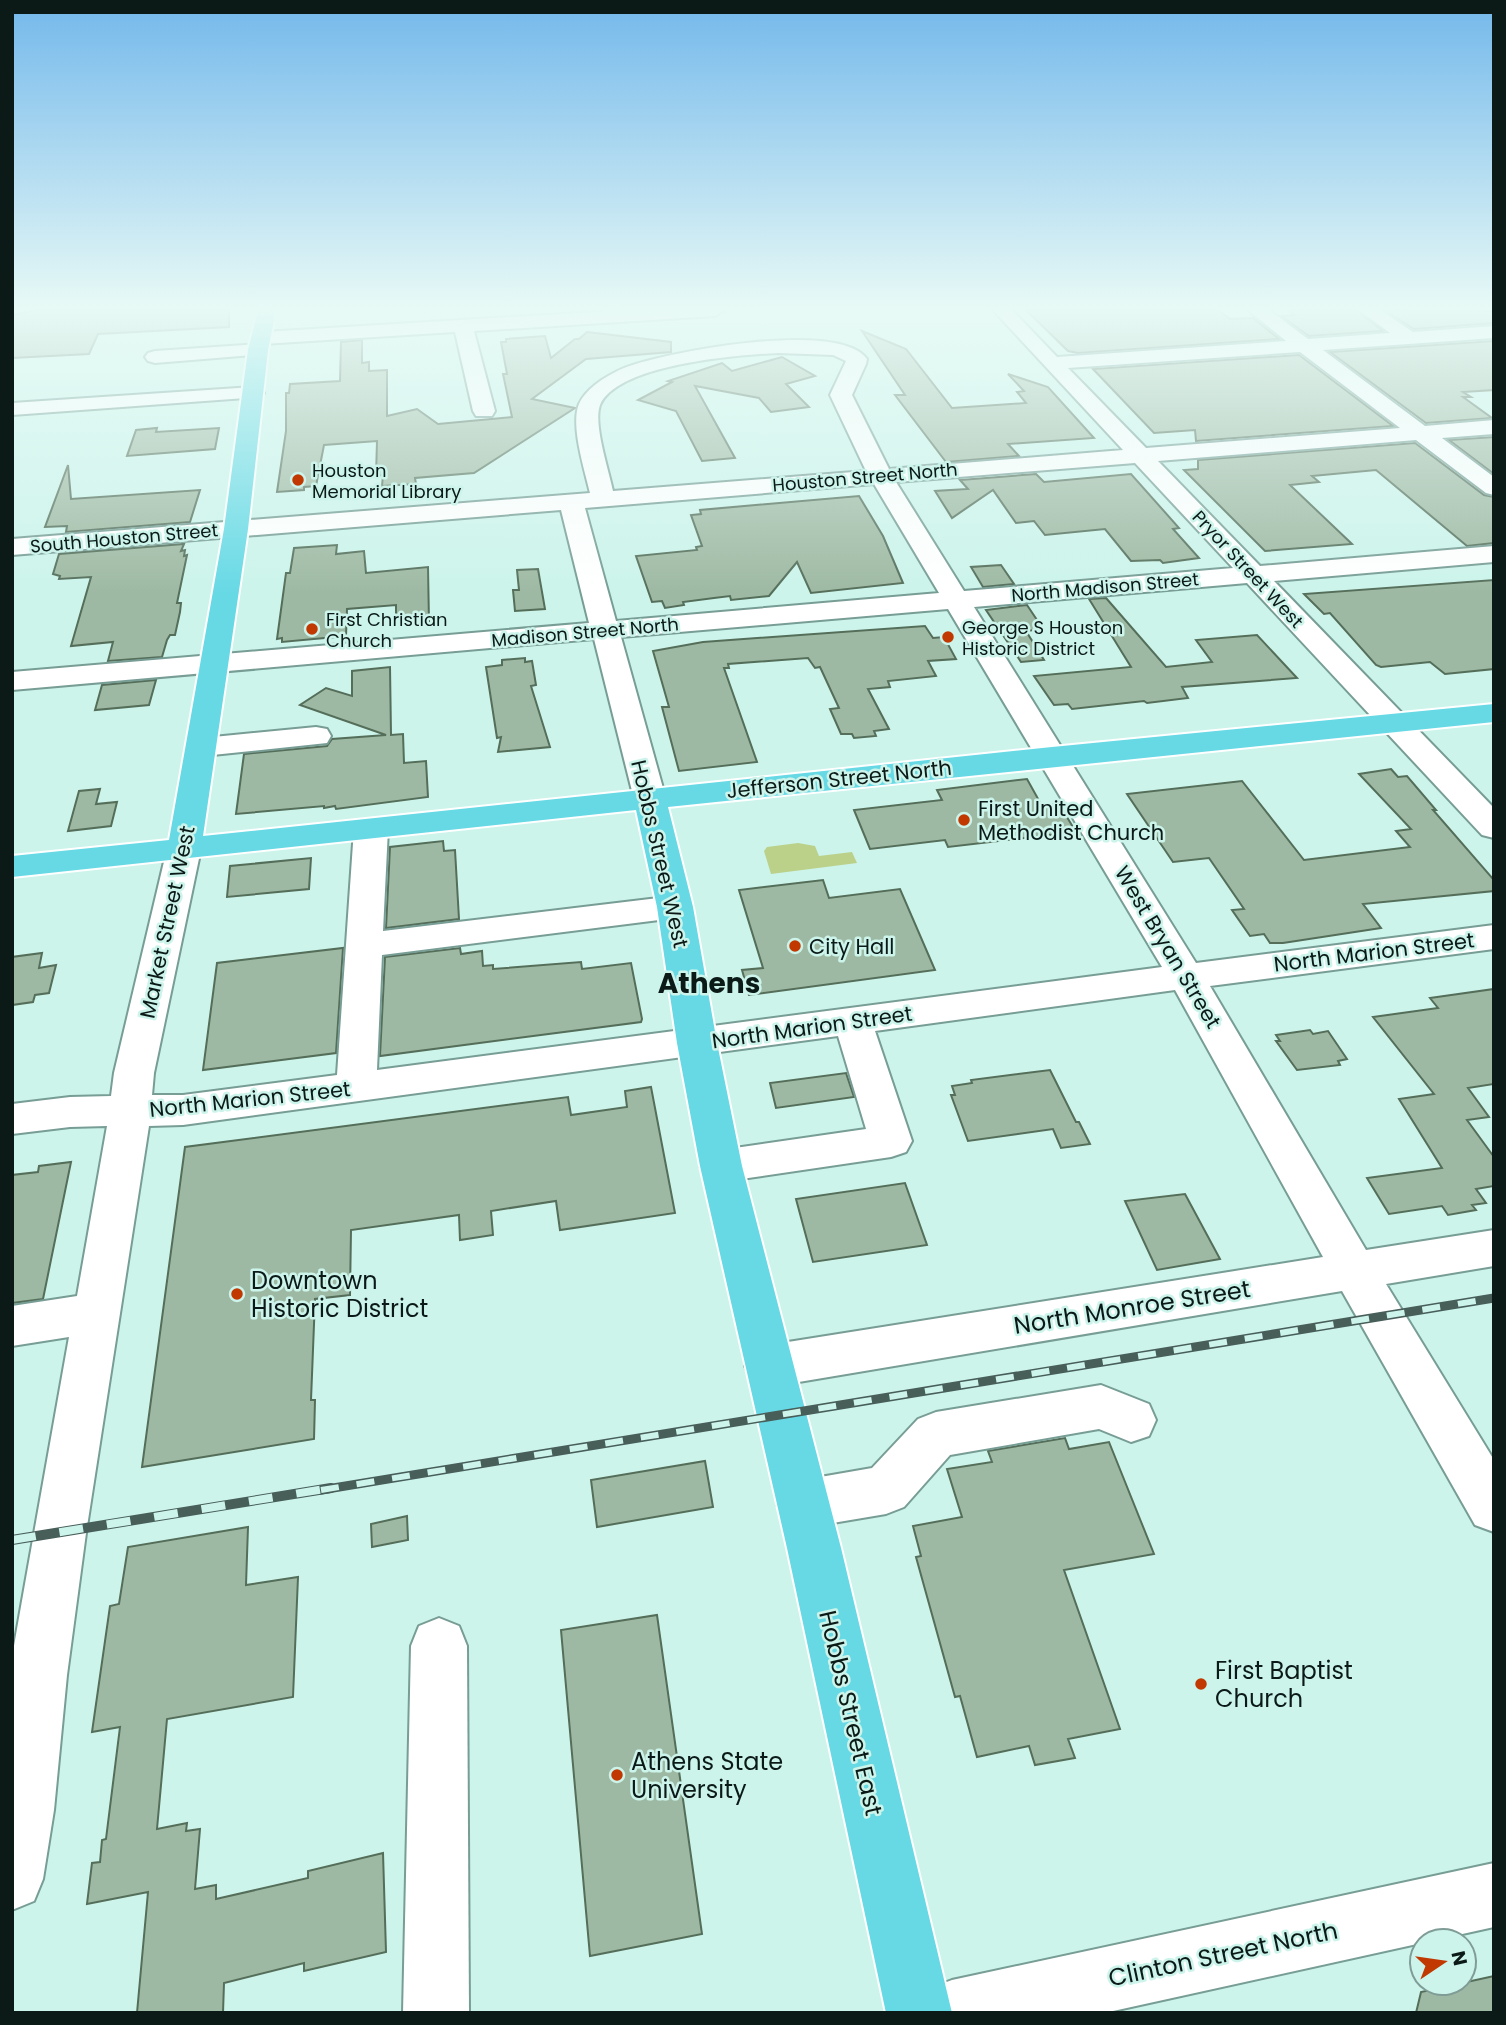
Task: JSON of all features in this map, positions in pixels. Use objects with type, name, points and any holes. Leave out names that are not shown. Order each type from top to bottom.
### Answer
[{"type":"main road","name":"Market Street West","points":[[184,849],[203,747],[252,404]]},
{"type":"main road","name":"Jefferson Street North","points":[[12,867],[1052,756],[1494,713]]},
{"type":"main road","name":"Hobbs Street West","points":[[650,799],[675,907],[697,1043],[721,1166],[776,1390]]},
{"type":"main road","name":"Hobbs Street East","points":[[776,1390],[919,2013]]},
{"type":"street","points":[[12,409],[80,404]]},
{"type":"street","points":[[482,404],[484,411]]},
{"type":"street","name":"West Bryan Street","points":[[590,404],[588,416],[603,499]]},
{"type":"street","name":"West Bryan Street","points":[[846,404],[880,475],[1186,976],[1380,1317],[1494,1508]]},
{"type":"street","name":"Pryor Street West","points":[[1092,404],[1494,828]]},
{"type":"street","points":[[1382,404],[1494,488]]},
{"type":"street","name":"Houston Street North","points":[[236,529],[1494,427]]},
{"type":"street","name":"Hobbs Street West","points":[[571,502],[650,799]]},
{"type":"street","name":"South Houston Street","points":[[12,547],[236,529]]},
{"type":"street","points":[[1252,574],[1494,554]]},
{"type":"street","name":"North Madison Street","points":[[957,601],[1252,574]]},
{"type":"street","name":"Madison Street North","points":[[12,681],[957,601]]},
{"type":"street","points":[[203,747],[316,736]]},
{"type":"street","points":[[356,1087],[371,829]]},
{"type":"street","name":"Market Street West","points":[[12,1880],[24,1810],[38,1675],[59,1533],[130,1111],[134,1073],[184,849]]},
{"type":"street","points":[[365,945],[675,907]]},
{"type":"street","name":"North Marion Street","points":[[12,1119],[70,1112],[183,1110],[853,1023],[1038,994],[1494,937]]},
{"type":"street","points":[[721,1166],[891,1141],[853,1023]]},
{"type":"street","name":"North Monroe Street","points":[[776,1390],[1354,1271],[1494,1248]]},
{"type":"street","points":[[12,1326],[96,1313]]},
{"type":"street","points":[[803,1504],[886,1490],[936,1435],[1101,1407],[1131,1420]]},
{"type":"street","points":[[436,2013],[439,1646]]},
{"type":"street","name":"Clinton Street North","points":[[952,2013],[1494,1895]]},
{"type":"green space","points":[[798,843],[815,846],[819,856],[852,852],[857,863],[771,874],[764,851],[767,847]]},
{"type":"building","points":[[286,404],[387,404],[387,416],[417,409],[438,424],[512,417],[509,404],[558,404],[575,408],[474,473],[415,478],[416,484],[382,486],[383,475],[376,476],[377,441],[324,445],[316,486],[304,487],[304,490],[277,492],[286,431]]},
{"type":"building","points":[[654,404],[705,404],[735,458],[702,461],[676,411]]},
{"type":"building","points":[[765,404],[806,404],[809,407],[771,412]]},
{"type":"building","points":[[902,404],[949,404],[952,408],[1064,404],[1094,438],[1008,444],[1019,456],[946,462]]},
{"type":"building","points":[[1127,404],[1365,404],[1393,426],[1196,441],[1195,430],[1154,433]]},
{"type":"building","points":[[1401,404],[1473,404],[1492,418],[1426,423]]},
{"type":"building","points":[[157,428],[156,432],[219,428],[215,449],[127,456],[136,430]]},
{"type":"building","points":[[1494,437],[1494,474],[1449,440]]},
{"type":"building","points":[[1415,443],[1484,495],[1494,497],[1494,543],[1467,546],[1376,470],[1312,476],[1319,482],[1290,485],[1352,544],[1265,551],[1184,470],[1198,469],[1198,460]]},
{"type":"building","points":[[68,465],[71,499],[200,490],[190,522],[66,532],[67,526],[45,527]]},
{"type":"building","points":[[1036,474],[1044,482],[1131,474],[1179,528],[1173,529],[1199,558],[1163,563],[1160,560],[1131,561],[1105,529],[1045,535],[1034,521],[1016,523],[993,490],[952,518],[935,491],[968,489],[960,480]]},
{"type":"building","points":[[859,496],[883,536],[903,583],[811,593],[797,562],[769,596],[731,600],[730,596],[683,602],[684,605],[665,608],[662,601],[652,602],[636,556],[697,550],[696,547],[702,546],[691,515],[701,514],[700,510]]},
{"type":"building","points":[[184,544],[181,551],[185,550],[184,556],[187,555],[177,603],[181,603],[180,612],[175,635],[170,635],[167,640],[162,657],[108,661],[113,642],[71,646],[91,577],[59,579],[60,576],[53,574],[59,554]]},
{"type":"building","points":[[337,545],[336,554],[364,551],[366,573],[428,567],[429,623],[396,625],[396,605],[347,609],[346,636],[282,642],[282,638],[277,639],[286,573],[290,573],[294,548]]},
{"type":"building","points":[[1001,565],[1014,584],[983,587],[971,567]]},
{"type":"building","points":[[538,569],[545,609],[515,611],[513,590],[519,590],[517,570]]},
{"type":"building","points":[[1494,580],[1494,669],[1445,674],[1430,662],[1381,667],[1376,665],[1330,613],[1324,614],[1304,594]]},
{"type":"building","points":[[1106,598],[1166,667],[1212,662],[1196,640],[1257,635],[1297,678],[1182,687],[1188,698],[1147,703],[1144,701],[1072,709],[1068,704],[1054,705],[1034,676],[1131,667],[1089,599]]},
{"type":"building","points":[[1027,605],[1043,629],[1026,631],[1044,660],[1021,662],[986,610]]},
{"type":"building","points":[[925,626],[933,638],[944,637],[956,659],[928,661],[936,676],[888,681],[890,687],[868,689],[889,729],[874,731],[876,736],[854,738],[852,734],[841,734],[830,709],[839,708],[820,667],[815,668],[808,658],[728,664],[729,668],[724,668],[757,762],[679,771],[662,707],[669,707],[653,651],[703,642]]},
{"type":"building","points":[[525,658],[525,662],[532,661],[536,685],[531,686],[550,747],[498,752],[501,737],[497,738],[486,667],[502,665],[502,660]]},
{"type":"building","points":[[390,667],[391,735],[403,734],[404,763],[426,761],[428,797],[336,809],[335,806],[324,806],[236,814],[244,754],[327,746],[332,739],[386,735],[300,705],[326,688],[352,696],[352,671]]},
{"type":"building","points":[[156,680],[149,705],[95,710],[102,685]]},
{"type":"building","points":[[1391,769],[1398,777],[1407,776],[1436,810],[1433,810],[1494,880],[1494,891],[1363,904],[1381,928],[1283,943],[1270,943],[1264,934],[1250,936],[1232,910],[1244,909],[1209,858],[1173,862],[1127,794],[1242,781],[1304,860],[1410,847],[1396,831],[1411,829],[1359,774]]},
{"type":"building","name":"First United Methodist Church","points":[[1027,779],[1042,806],[1059,804],[1076,832],[948,847],[945,840],[870,849],[854,810],[942,800],[937,790]]},
{"type":"building","points":[[100,789],[96,804],[117,802],[111,826],[68,831],[79,791]]},
{"type":"building","points":[[443,841],[444,851],[455,850],[459,919],[386,928],[390,847]]},
{"type":"building","points":[[311,858],[309,889],[227,897],[230,866]]},
{"type":"building","name":"City Hall","points":[[823,880],[829,898],[900,889],[935,970],[749,995],[742,970],[763,968],[739,890]]},
{"type":"building","points":[[343,948],[336,1053],[203,1070],[217,963]]},
{"type":"building","points":[[460,948],[461,954],[482,951],[483,966],[493,965],[493,969],[581,962],[582,969],[631,963],[641,1022],[380,1056],[385,957]]},
{"type":"building","points":[[42,953],[39,968],[56,965],[49,993],[35,995],[33,1002],[12,1005],[12,957]]},
{"type":"building","points":[[1494,989],[1494,1084],[1468,1088],[1489,1117],[1467,1120],[1494,1157],[1494,1186],[1476,1189],[1486,1203],[1472,1205],[1476,1210],[1448,1215],[1442,1206],[1389,1214],[1367,1178],[1442,1168],[1399,1099],[1434,1094],[1373,1017],[1438,1008],[1430,998]]},
{"type":"building","points":[[1310,1030],[1313,1034],[1328,1031],[1347,1059],[1338,1061],[1340,1065],[1297,1070],[1276,1041],[1280,1041],[1276,1035]]},
{"type":"building","points":[[1050,1070],[1090,1144],[1061,1148],[1053,1129],[968,1141],[951,1095],[955,1095],[952,1086],[972,1083],[971,1080]]},
{"type":"building","points":[[846,1073],[854,1097],[776,1108],[770,1083]]},
{"type":"building","points":[[651,1087],[675,1213],[560,1230],[556,1201],[491,1211],[493,1235],[460,1240],[459,1215],[351,1230],[350,1295],[315,1299],[311,1400],[315,1400],[314,1439],[142,1467],[185,1147],[568,1097],[571,1115],[627,1107],[625,1091]]},
{"type":"building","points":[[71,1162],[43,1299],[12,1303],[12,1175],[38,1172],[39,1166]]},
{"type":"building","points":[[905,1183],[927,1245],[813,1262],[796,1199]]},
{"type":"building","points":[[1185,1194],[1220,1259],[1157,1270],[1125,1201]]},
{"type":"building","points":[[1065,1438],[1069,1449],[1109,1442],[1154,1554],[1064,1570],[1120,1729],[1068,1739],[1075,1758],[1035,1765],[1029,1746],[977,1757],[960,1696],[955,1697],[916,1557],[921,1556],[913,1526],[962,1517],[947,1469],[992,1462],[988,1451]]},
{"type":"building","points":[[705,1461],[713,1507],[597,1527],[591,1480]]},
{"type":"building","points":[[407,1516],[408,1540],[372,1547],[371,1524]]},
{"type":"building","points":[[248,1527],[246,1585],[298,1577],[293,1697],[167,1719],[157,1829],[187,1823],[186,1831],[200,1829],[195,1889],[216,1885],[216,1899],[308,1878],[308,1871],[383,1853],[386,1952],[304,1971],[304,1963],[224,1983],[223,2013],[137,2013],[148,1892],[87,1904],[92,1863],[100,1862],[102,1840],[106,1839],[120,1727],[92,1732],[110,1606],[119,1604],[128,1547]]},
{"type":"building","points":[[657,1615],[702,1934],[590,1956],[561,1630]]},
{"type":"building","points":[[1494,1976],[1494,2013],[1416,2013],[1420,1997],[1478,1997],[1478,1980]]},
{"type":"railway","points":[[321,1490],[1494,1298]]},
{"type":"railway","points":[[12,1540],[331,1488]]},
{"type":"place","name":"Houston Memorial Library","points":[[298,480]]},
{"type":"place","name":"First Christian Church","points":[[312,629]]},
{"type":"place","name":"George S Houston Historic District","points":[[948,637]]},
{"type":"place","name":"First United Methodist Church","points":[[964,820]]},
{"type":"place","name":"City Hall","points":[[795,946]]},
{"type":"place","name":"Downtown Historic District","points":[[237,1294]]},
{"type":"place","name":"First Baptist Church","points":[[1201,1684]]},
{"type":"place","name":"Athens State University","points":[[617,1775]]},
{"type":"district","name":"Athens","points":[[709,983]]}]
